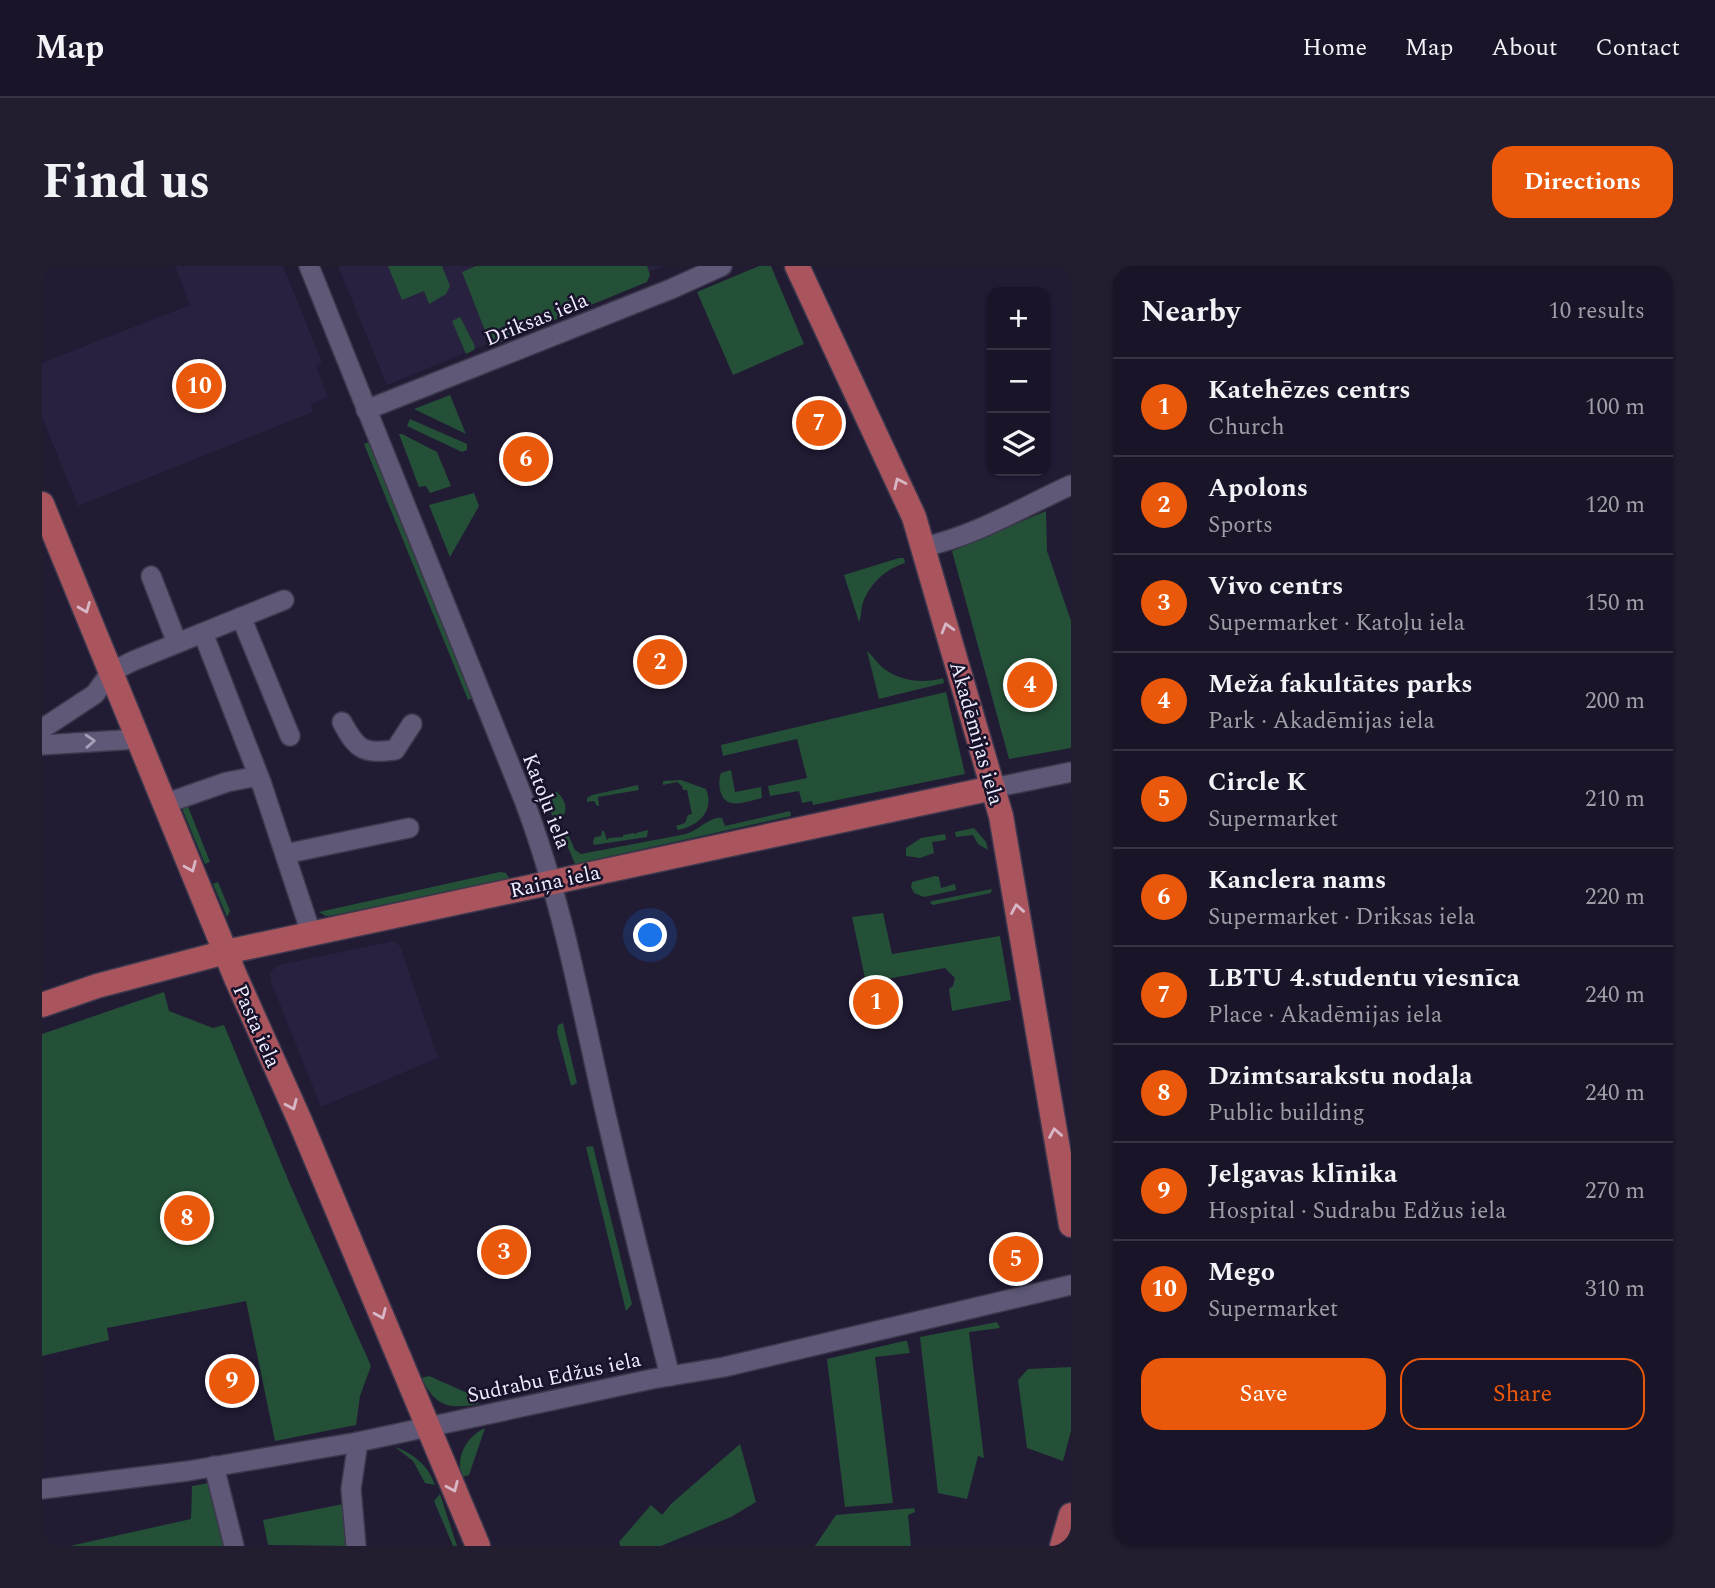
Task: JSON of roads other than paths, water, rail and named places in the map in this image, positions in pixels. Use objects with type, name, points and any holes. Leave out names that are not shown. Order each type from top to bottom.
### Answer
[{"type":"main road","name":"Akadēmijas iela","points":[[797,266],[903,489],[923,547],[993,788],[1001,816],[1071,1225]]},
{"type":"main road","name":"Pasta iela","points":[[42,504],[164,804],[478,1546]]},
{"type":"main road","name":"Raiņa iela","points":[[42,1005],[97,986],[226,952],[993,788]]},
{"type":"main road","points":[[1062,1546],[1071,1515]]},
{"type":"street","name":"Katoļu iela","points":[[309,266],[524,800],[552,881],[670,1376]]},
{"type":"street","name":"Driksas iela","points":[[366,410],[671,289],[722,266]]},
{"type":"street","points":[[923,547],[943,543],[974,531],[1071,485]]},
{"type":"street","points":[[151,576],[177,643]]},
{"type":"street","points":[[42,729],[95,694],[111,672],[284,600]]},
{"type":"street","points":[[242,617],[290,736]]},
{"type":"street","points":[[203,633],[261,782],[311,933]]},
{"type":"street","points":[[342,722],[353,741],[371,753],[395,750],[412,724]]},
{"type":"street","points":[[42,745],[138,740]]},
{"type":"street","name":"Raiņa iela","points":[[993,788],[1071,772]]},
{"type":"street","points":[[164,804],[227,782],[253,777],[261,782]]},
{"type":"street","points":[[285,854],[409,828]]},
{"type":"street","name":"Sudrabu Edžus iela","points":[[42,1489],[214,1466],[358,1442],[818,1346],[1071,1285]]},
{"type":"street","points":[[356,1546],[351,1489],[358,1442]]},
{"type":"street","points":[[214,1466],[234,1546]]},
{"type":"place","name":"Mego","points":[[199,386]]},
{"type":"place","name":"LBTU 4.studentu viesnīca","points":[[819,423]]},
{"type":"place","name":"Kanclera nams","points":[[526,459]]},
{"type":"place","name":"Apolons","points":[[660,662]]},
{"type":"place","name":"Meža fakultātes parks","points":[[1030,685]]},
{"type":"place","name":"Katehēzes centrs","points":[[876,1002]]},
{"type":"place","name":"Dzimtsarakstu nodaļa","points":[[187,1218]]},
{"type":"place","name":"Vivo centrs","points":[[504,1252]]},
{"type":"place","name":"Circle K","points":[[1016,1259]]},
{"type":"place","name":"Jelgavas klīnika","points":[[232,1381]]}]
